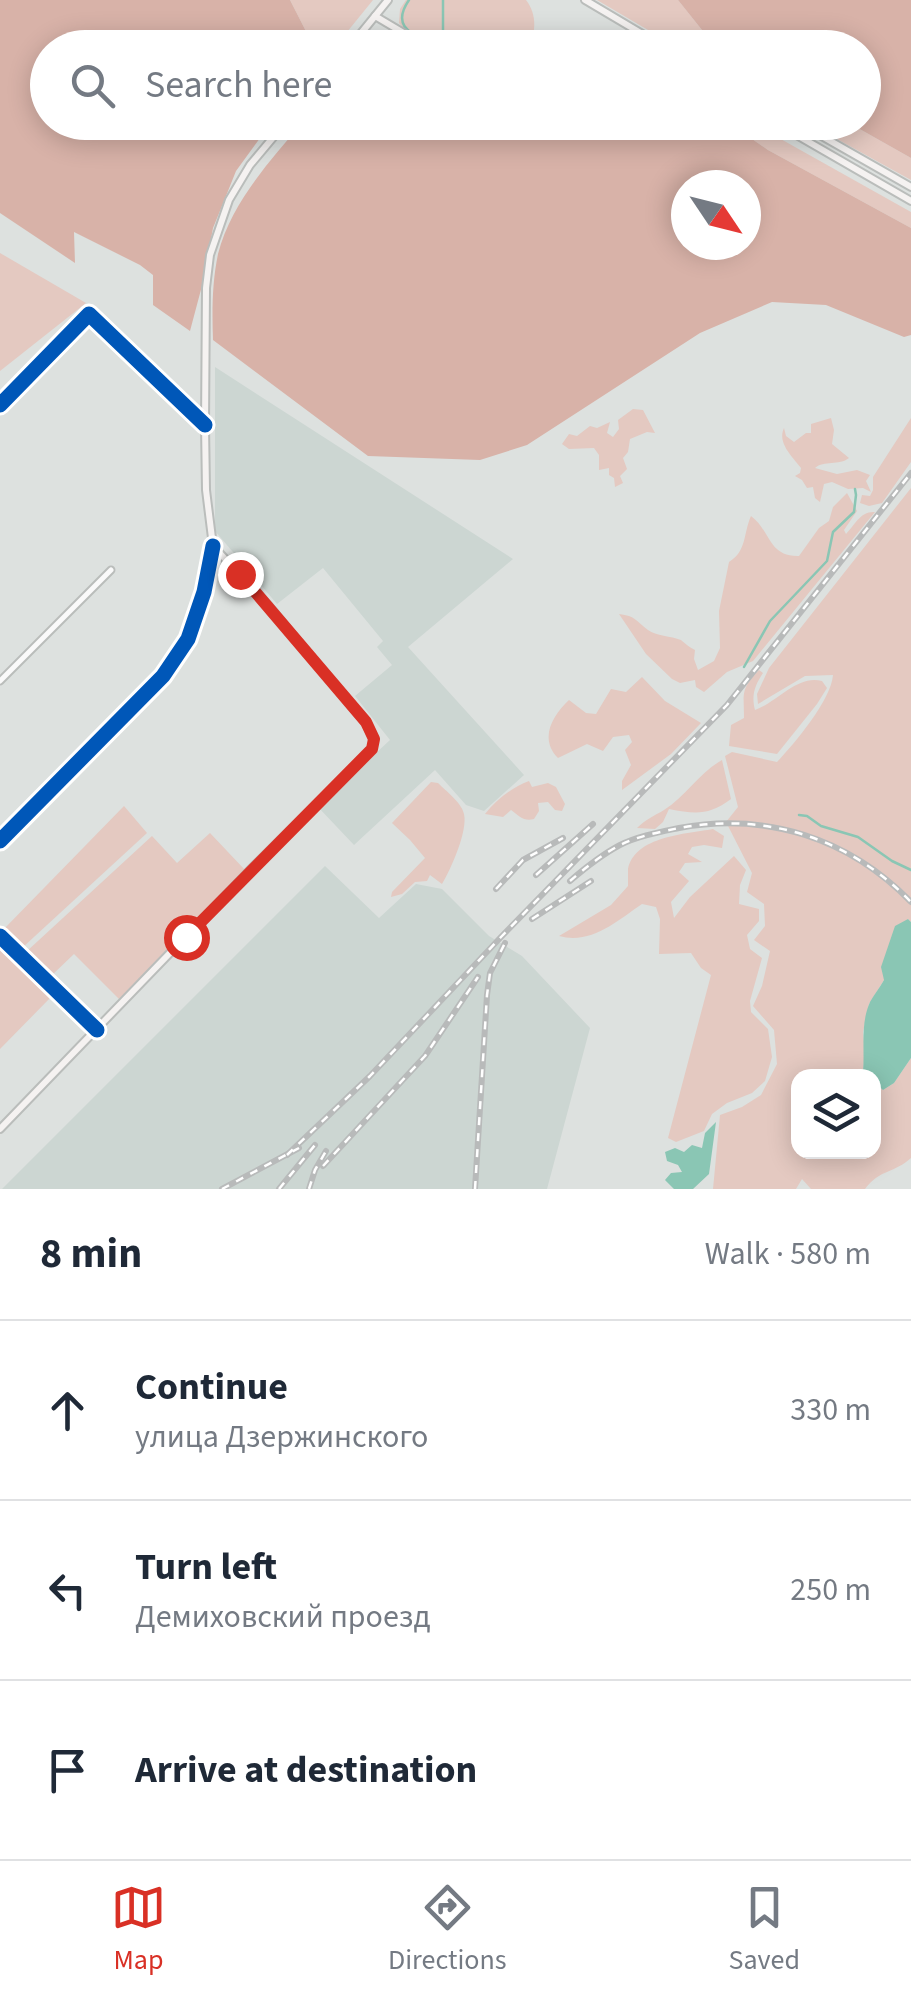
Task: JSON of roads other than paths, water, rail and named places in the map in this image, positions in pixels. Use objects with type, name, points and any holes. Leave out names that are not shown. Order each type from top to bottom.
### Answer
[{"type":"main road","points":[[363,30],[388,0]]},
{"type":"main road","points":[[585,0],[636,30]]},
{"type":"main road","points":[[375,16],[398,30]]},
{"type":"main road","points":[[0,1128],[372,749],[374,739],[366,722],[214,546],[206,490],[204,425],[210,255],[229,200],[271,140]]},
{"type":"main road","points":[[806,140],[911,200]]},
{"type":"main road","points":[[829,140],[911,187]]},
{"type":"street","points":[[0,405],[89,314],[204,425]]},
{"type":"street","points":[[0,841],[141,700],[185,646],[204,592],[214,546]]},
{"type":"street","points":[[0,681],[111,570]]},
{"type":"street","points":[[0,936],[96,1030]]},
{"type":"waterway","points":[[408,30],[402,18],[409,0]]},
{"type":"waterway","points":[[443,0],[443,30]]},
{"type":"waterway","points":[[744,667],[770,621],[827,561],[833,532],[854,512],[855,489]]},
{"type":"waterway","points":[[799,815],[858,837],[911,870]]},
{"type":"railway","points":[[287,1155],[370,1076],[727,705],[911,473]]},
{"type":"railway","points":[[536,875],[593,824]]},
{"type":"railway","points":[[570,881],[607,853],[634,839],[679,828],[744,824],[805,835],[834,846],[861,861],[911,902]]},
{"type":"railway","points":[[496,889],[523,860],[563,838]]},
{"type":"railway","points":[[532,919],[591,881]]},
{"type":"railway","points":[[475,1189],[487,995],[490,973],[505,943]]},
{"type":"railway","points":[[323,1166],[425,1056],[478,977]]},
{"type":"railway","points":[[279,1189],[315,1145]]},
{"type":"railway","points":[[222,1189],[299,1148]]},
{"type":"railway","points":[[309,1189],[326,1151]]}]
